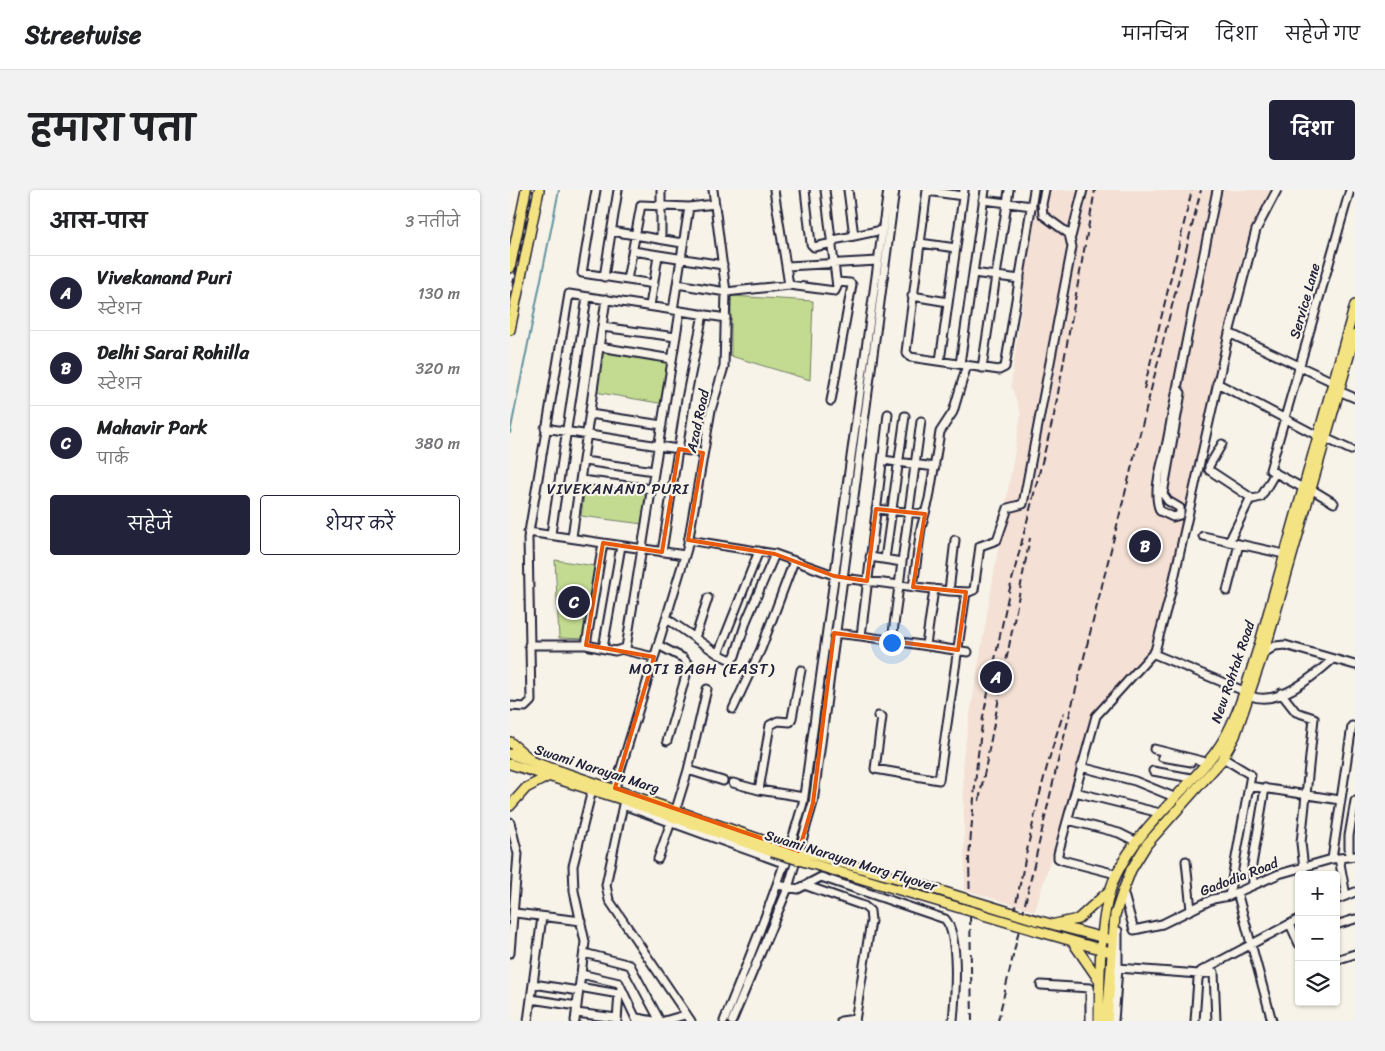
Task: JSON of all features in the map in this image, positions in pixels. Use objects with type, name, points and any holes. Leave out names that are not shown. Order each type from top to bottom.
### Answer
[{"type":"main road","points":[[510,268],[513,238],[526,190]]},
{"type":"main road","points":[[510,330],[539,190]]},
{"type":"main road","name":"New Rohtak Road","points":[[1322,437],[1333,382],[1355,305]]},
{"type":"main road","name":"New Rohtak Road","points":[[1099,1021],[1105,912],[1110,890],[1116,874],[1137,842],[1160,813],[1206,763],[1227,734],[1247,693],[1264,653],[1307,489],[1355,335]]},
{"type":"main road","name":"New Rohtak Road","points":[[1108,1021],[1115,915],[1131,870],[1147,844],[1223,758],[1235,736],[1284,554],[1307,489]]},
{"type":"main road","points":[[510,742],[537,764]]},
{"type":"main road","name":"Swami Narayan Marg","points":[[510,754],[676,809]]},
{"type":"main road","name":"Swami Narayan Marg","points":[[510,764],[624,802]]},
{"type":"main road","points":[[510,806],[526,788],[549,776]]},
{"type":"main road","name":"Swami Narayan Marg Flyover","points":[[624,802],[1072,941]]},
{"type":"main road","name":"Swami Narayan Marg Flyover","points":[[676,809],[773,848],[918,884],[1050,924]]},
{"type":"main road","points":[[1050,924],[1078,919],[1110,890]]},
{"type":"main road","points":[[1050,924],[1113,940]]},
{"type":"main road","points":[[1072,941],[1112,953]]},
{"type":"main road","points":[[1072,941],[1100,981]]},
{"type":"street","points":[[596,190],[581,271],[584,274],[654,284]]},
{"type":"street","points":[[604,277],[618,190]]},
{"type":"street","points":[[661,190],[661,239]]},
{"type":"street","name":"Azad Road","points":[[615,788],[685,555],[711,410],[724,367],[726,292],[713,190]]},
{"type":"street","points":[[774,190],[789,285]]},
{"type":"street","points":[[804,190],[811,244],[814,247],[882,230]]},
{"type":"street","points":[[677,284],[726,292],[789,285],[835,291],[833,241],[825,190]]},
{"type":"street","points":[[848,190],[854,236]]},
{"type":"street","points":[[724,1021],[786,864],[804,797],[888,190]]},
{"type":"street","points":[[732,1021],[788,888],[813,803],[834,633],[895,190]]},
{"type":"street","points":[[940,361],[964,193],[927,190],[906,352],[908,356],[982,368],[1002,370],[1005,366],[1034,190]]},
{"type":"street","points":[[913,587],[921,528],[935,467],[940,432],[953,412],[963,365],[973,273],[985,190]]},
{"type":"street","points":[[982,368],[1009,190]]},
{"type":"street","points":[[1045,190],[1042,204],[1043,215],[1071,237]]},
{"type":"street","points":[[688,540],[775,554],[842,578],[972,592],[980,546],[996,541],[1008,508],[1023,504],[1070,257],[1071,237],[1083,190]]},
{"type":"street","points":[[1177,388],[1181,393],[1163,494],[1168,501],[1180,508],[1180,515],[1173,517],[1160,511],[1156,494],[1216,190]]},
{"type":"street","points":[[1116,874],[1058,858],[1096,716],[1154,654],[1171,592],[1229,333],[1256,230],[1277,190]]},
{"type":"street","name":"Service Lane","points":[[1275,473],[1270,470],[1350,190]]},
{"type":"street","points":[[983,200],[1032,206]]},
{"type":"street","points":[[627,280],[641,205],[688,206],[715,204]]},
{"type":"street","points":[[624,650],[676,338],[677,284],[688,206]]},
{"type":"street","points":[[611,231],[682,243]]},
{"type":"street","points":[[920,243],[956,248]]},
{"type":"street","points":[[633,251],[680,260],[722,265]]},
{"type":"street","points":[[650,306],[658,256]]},
{"type":"street","points":[[787,266],[878,261]]},
{"type":"street","points":[[973,273],[1020,280]]},
{"type":"street","points":[[831,401],[852,286],[850,283],[836,282]]},
{"type":"street","points":[[510,706],[525,707],[531,701],[528,532],[569,294],[726,318]]},
{"type":"street","points":[[912,296],[948,302]]},
{"type":"street","points":[[552,534],[587,297]]},
{"type":"street","points":[[572,537],[606,299]]},
{"type":"street","points":[[662,552],[703,314]]},
{"type":"street","points":[[602,327],[676,338]]},
{"type":"street","points":[[1229,333],[1333,382]]},
{"type":"street","points":[[600,347],[672,359]]},
{"type":"street","points":[[1217,383],[1285,419],[1351,450]]},
{"type":"street","points":[[1339,391],[1355,398]]},
{"type":"street","points":[[590,414],[662,425]]},
{"type":"street","points":[[861,636],[888,414]]},
{"type":"street","points":[[885,559],[905,416]]},
{"type":"street","points":[[892,641],[921,421]]},
{"type":"street","points":[[545,428],[703,453]]},
{"type":"street","points":[[1222,444],[1209,466],[1209,470],[1254,498],[1261,497],[1275,473],[1334,503]]},
{"type":"street","points":[[882,460],[935,467]]},
{"type":"street","points":[[584,461],[654,471]]},
{"type":"street","points":[[581,480],[652,489]]},
{"type":"street","points":[[1229,542],[1249,501]]},
{"type":"street","points":[[876,509],[925,514]]},
{"type":"street","points":[[528,532],[685,555]]},
{"type":"street","points":[[1203,536],[1284,554]]},
{"type":"street","points":[[949,591],[955,540]]},
{"type":"street","points":[[586,645],[603,543]]},
{"type":"street","points":[[1227,591],[1239,544]]},
{"type":"street","points":[[603,648],[621,546]]},
{"type":"street","points":[[718,654],[759,551]]},
{"type":"street","points":[[666,618],[729,660],[736,656],[745,625],[775,554]]},
{"type":"street","points":[[870,557],[902,562]]},
{"type":"street","points":[[733,708],[761,649],[794,561]]},
{"type":"street","points":[[926,646],[934,589]]},
{"type":"street","points":[[878,716],[882,717],[875,769],[938,780],[966,592]]},
{"type":"street","points":[[695,638],[708,598]]},
{"type":"street","points":[[834,633],[968,652]]},
{"type":"street","points":[[1264,653],[1275,646],[1284,644],[1355,665]]},
{"type":"street","points":[[529,645],[586,645],[624,650],[654,657]]},
{"type":"street","points":[[658,645],[683,658],[689,665],[667,741]]},
{"type":"street","points":[[1154,654],[1261,699],[1305,683],[1333,658]]},
{"type":"street","points":[[759,790],[770,724],[778,721],[790,722],[801,670]]},
{"type":"street","points":[[676,809],[688,770],[707,689]]},
{"type":"street","points":[[1281,693],[1296,712],[1314,718],[1301,843],[1304,868]]},
{"type":"street","points":[[1346,896],[1336,858],[1340,800],[1352,726]]},
{"type":"street","points":[[1154,749],[1206,763]]},
{"type":"street","points":[[1162,757],[1206,763]]},
{"type":"street","points":[[1223,758],[1251,775],[1229,896]]},
{"type":"street","points":[[1081,767],[1134,782],[1174,797]]},
{"type":"street","points":[[688,770],[723,781]]},
{"type":"street","points":[[1153,771],[1192,778]]},
{"type":"street","points":[[733,783],[759,790],[804,797]]},
{"type":"street","points":[[1249,786],[1306,793],[1340,800]]},
{"type":"street","points":[[1253,884],[1252,865],[1265,788]]},
{"type":"street","points":[[575,1021],[585,938],[573,884],[573,866],[592,790]]},
{"type":"street","points":[[1075,792],[1160,813]]},
{"type":"street","points":[[1352,857],[1349,836],[1355,801]]},
{"type":"street","points":[[690,1021],[609,900],[606,884],[624,802],[671,822],[786,864]]},
{"type":"street","points":[[1068,820],[1120,833],[1137,842]]},
{"type":"street","points":[[510,822],[518,849],[515,913],[510,953]]},
{"type":"street","points":[[658,859],[671,822]]},
{"type":"street","name":"Gadodia Road","points":[[1123,893],[1134,930],[1162,924],[1212,899],[1229,896],[1253,884],[1336,858],[1352,857]]},
{"type":"street","points":[[1186,861],[1191,910]]},
{"type":"street","points":[[778,885],[798,889],[807,886],[821,877],[945,919],[952,931],[955,976],[953,1021]]},
{"type":"street","points":[[807,886],[864,906],[870,911],[855,1020],[841,1021]]},
{"type":"street","points":[[1237,892],[1272,1021]]},
{"type":"street","points":[[1340,898],[1355,892]]},
{"type":"street","points":[[1114,1021],[1119,915],[1123,893]]},
{"type":"street","points":[[515,913],[580,921]]},
{"type":"street","points":[[529,1021],[530,999],[542,917]]},
{"type":"street","points":[[1340,924],[1355,919]]},
{"type":"street","points":[[1200,974],[1295,921]]},
{"type":"street","points":[[1290,924],[1295,935]]},
{"type":"street","points":[[584,953],[630,965],[662,1021],[685,1015]]},
{"type":"street","points":[[1340,959],[1355,954]]},
{"type":"street","points":[[1118,968],[1200,974],[1213,972],[1215,975],[1216,1021]]},
{"type":"street","points":[[581,974],[619,983]]},
{"type":"street","points":[[1195,1021],[1200,974]]},
{"type":"street","points":[[530,999],[617,1020],[619,983]]},
{"type":"street","points":[[619,983],[637,1019],[654,1021]]},
{"type":"street","points":[[533,984],[619,994]]},
{"type":"street","points":[[1041,985],[1090,988],[1090,1021]]},
{"type":"highlighted area","points":[[679,449],[703,453],[688,540],[775,554],[834,576],[867,581],[876,509],[925,514],[913,587],[966,592],[958,650],[834,633],[813,803],[799,851],[615,788],[654,657],[586,645],[603,543],[662,552]]},
{"type":"shaded area","points":[[1037,190],[1271,190],[1244,249],[1203,435],[1210,445],[1164,624],[1144,664],[1094,712],[1035,911],[965,890],[963,756],[1021,414],[1011,385]]},
{"type":"green space","points":[[731,296],[813,301],[810,380],[731,356]]},
{"type":"green space","points":[[600,350],[670,360],[664,404],[595,392]]},
{"type":"green space","points":[[586,481],[648,489],[643,524],[581,516]]},
{"type":"green space","points":[[555,560],[595,566],[585,639],[559,638]]},
{"type":"waterway","points":[[510,433],[559,190]]},
{"type":"railway","points":[[510,298],[533,190]]},
{"type":"railway","points":[[972,1021],[969,858],[977,762],[983,717],[1009,592],[1054,415],[1095,190]]},
{"type":"railway","points":[[1144,389],[1192,190]]},
{"type":"railway","points":[[998,1021],[1058,761],[1201,190]]},
{"type":"railway","points":[[979,801],[1030,538]]},
{"type":"railway","points":[[1014,913],[1042,786],[1064,712]]},
{"type":"place","name":"Delhi Sarai Rohilla","points":[[1145,546]]},
{"type":"place","name":"Mahavir Park","points":[[574,602]]},
{"type":"place","name":"Vivekanand Puri","points":[[996,677]]},
{"type":"district","name":"VIVEKANAND PURI","points":[[618,489]]},
{"type":"district","name":"MOTI BAGH (EAST)","points":[[702,669]]}]
